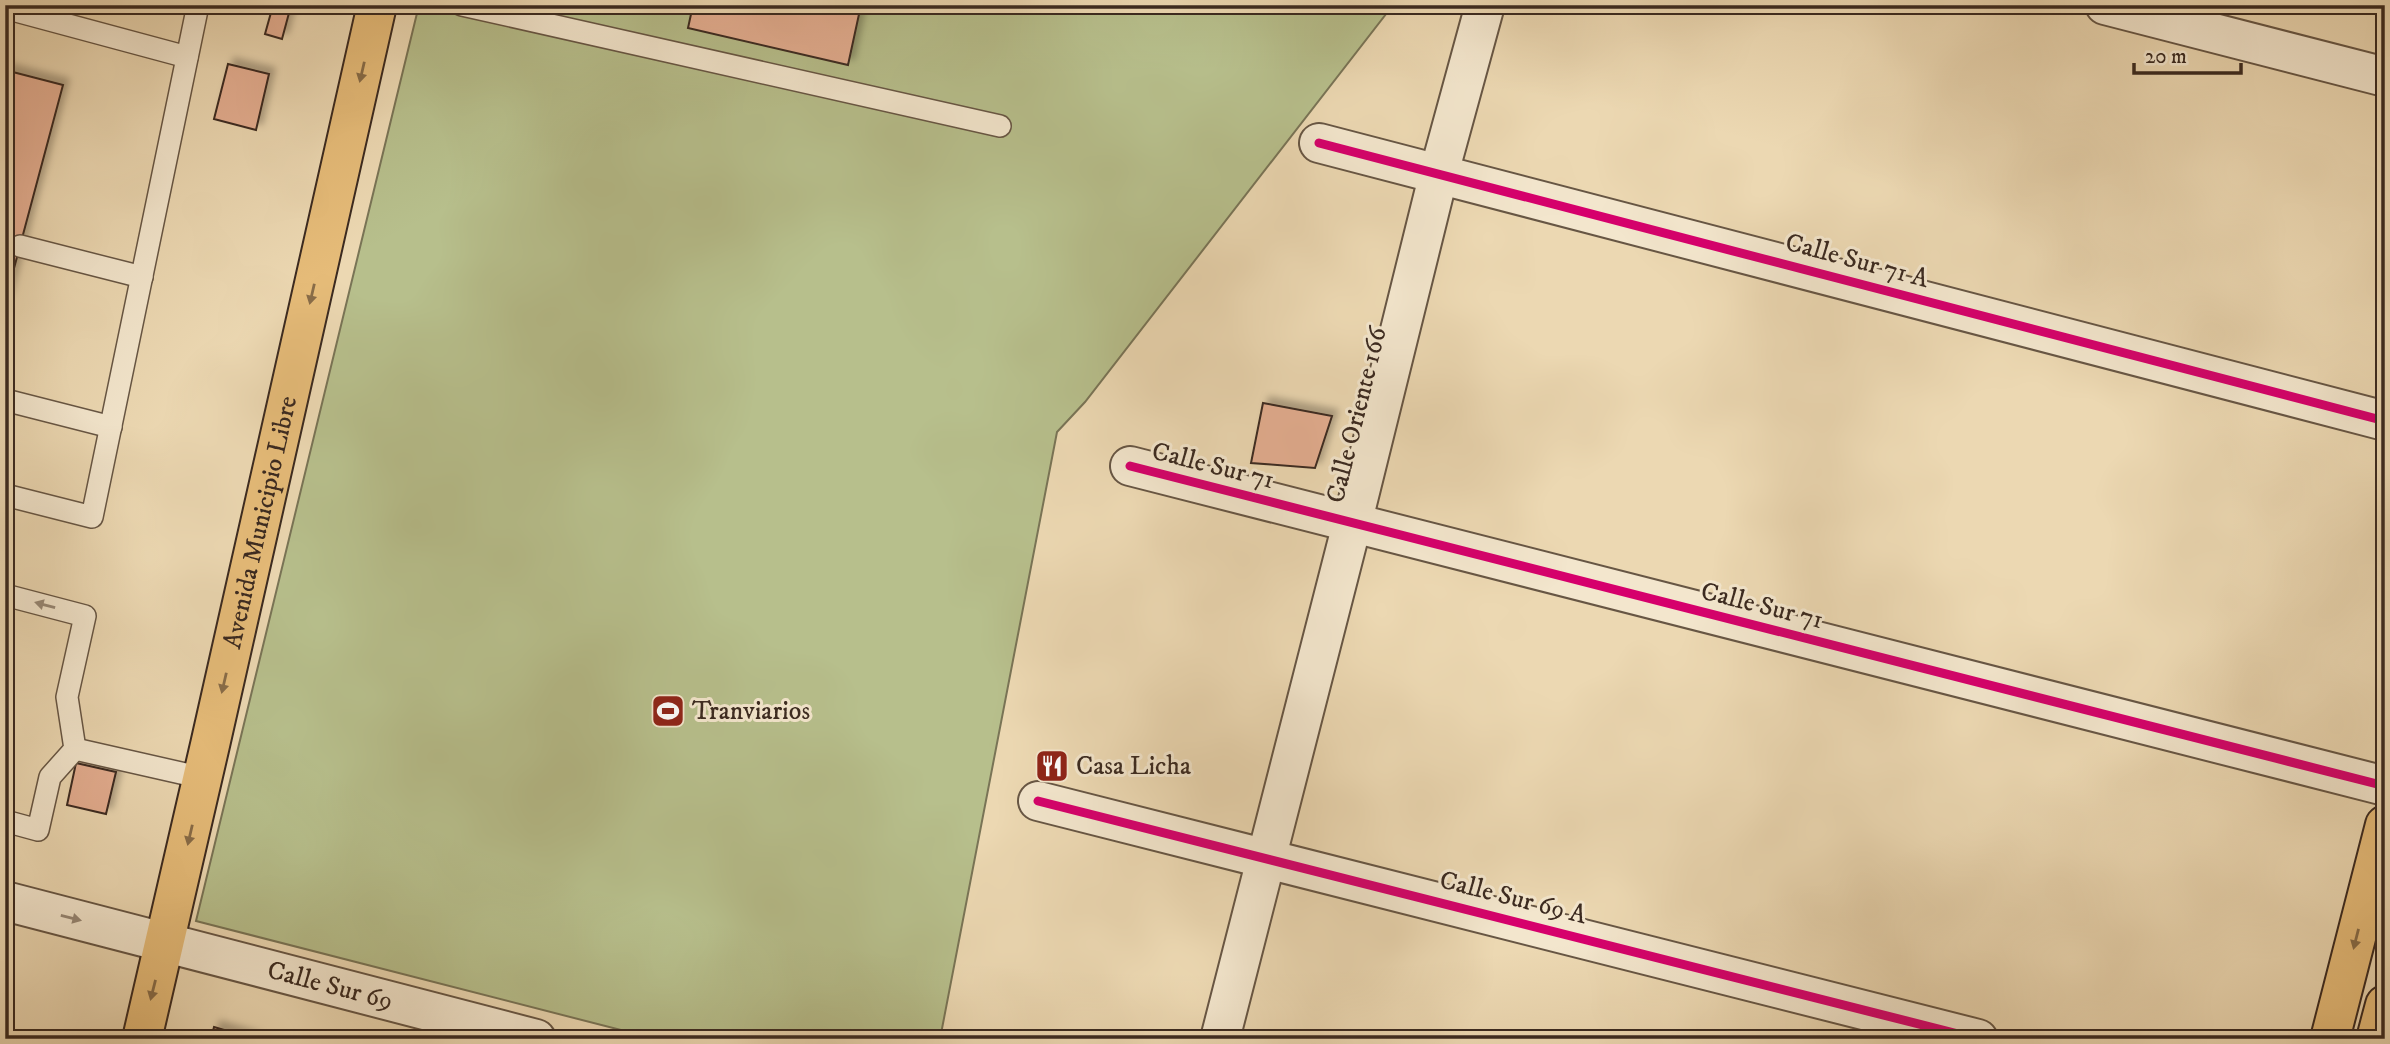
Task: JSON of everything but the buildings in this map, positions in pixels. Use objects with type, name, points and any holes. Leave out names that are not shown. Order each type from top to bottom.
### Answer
[{"type":"main road","name":"Avenida Municipio Libre","points":[[142,1039],[377,5]]},
{"type":"main road","points":[[2330,1039],[2385,825]]},
{"type":"main road","points":[[2376,1039],[2385,1005]]},
{"type":"street","name":"Calle Oriente 166","points":[[1220,1039],[1352,524],[1438,173],[1485,5]]},
{"type":"street","points":[[2105,5],[2385,77]]},
{"type":"street","name":"Calle Sur 71 A","points":[[1319,144],[2385,421]]},
{"type":"street","name":"Calle Sur 71","points":[[1130,467],[2385,786]]},
{"type":"street","name":"Calle Sur 69 A","points":[[1038,801],[1978,1039]]},
{"type":"street","name":"Calle Sur 69","points":[[5,901],[536,1039]]},
{"type":"lane","points":[[5,495],[92,517],[198,5]]},
{"type":"lane","points":[[462,5],[1000,126]]},
{"type":"lane","points":[[5,8],[187,57]]},
{"type":"lane","points":[[20,246],[142,277]]},
{"type":"lane","points":[[5,400],[111,427]]},
{"type":"lane","points":[[5,595],[85,616],[67,697],[75,749]]},
{"type":"lane","points":[[75,749],[203,778]]},
{"type":"lane","points":[[5,821],[38,830],[50,777],[75,749]]},
{"type":"green space","points":[[419,5],[1393,5],[1085,402],[1057,432],[940,1039],[656,1039],[196,921]]},
{"type":"cycle path","points":[[1319,143],[2385,421]]},
{"type":"cycle path","points":[[1130,466],[2385,786]]},
{"type":"cycle path","points":[[1038,801],[1978,1039]]},
{"type":"place","name":"Tranviarios","points":[[668,711]]},
{"type":"place","name":"Casa Licha","points":[[1052,766]]}]
